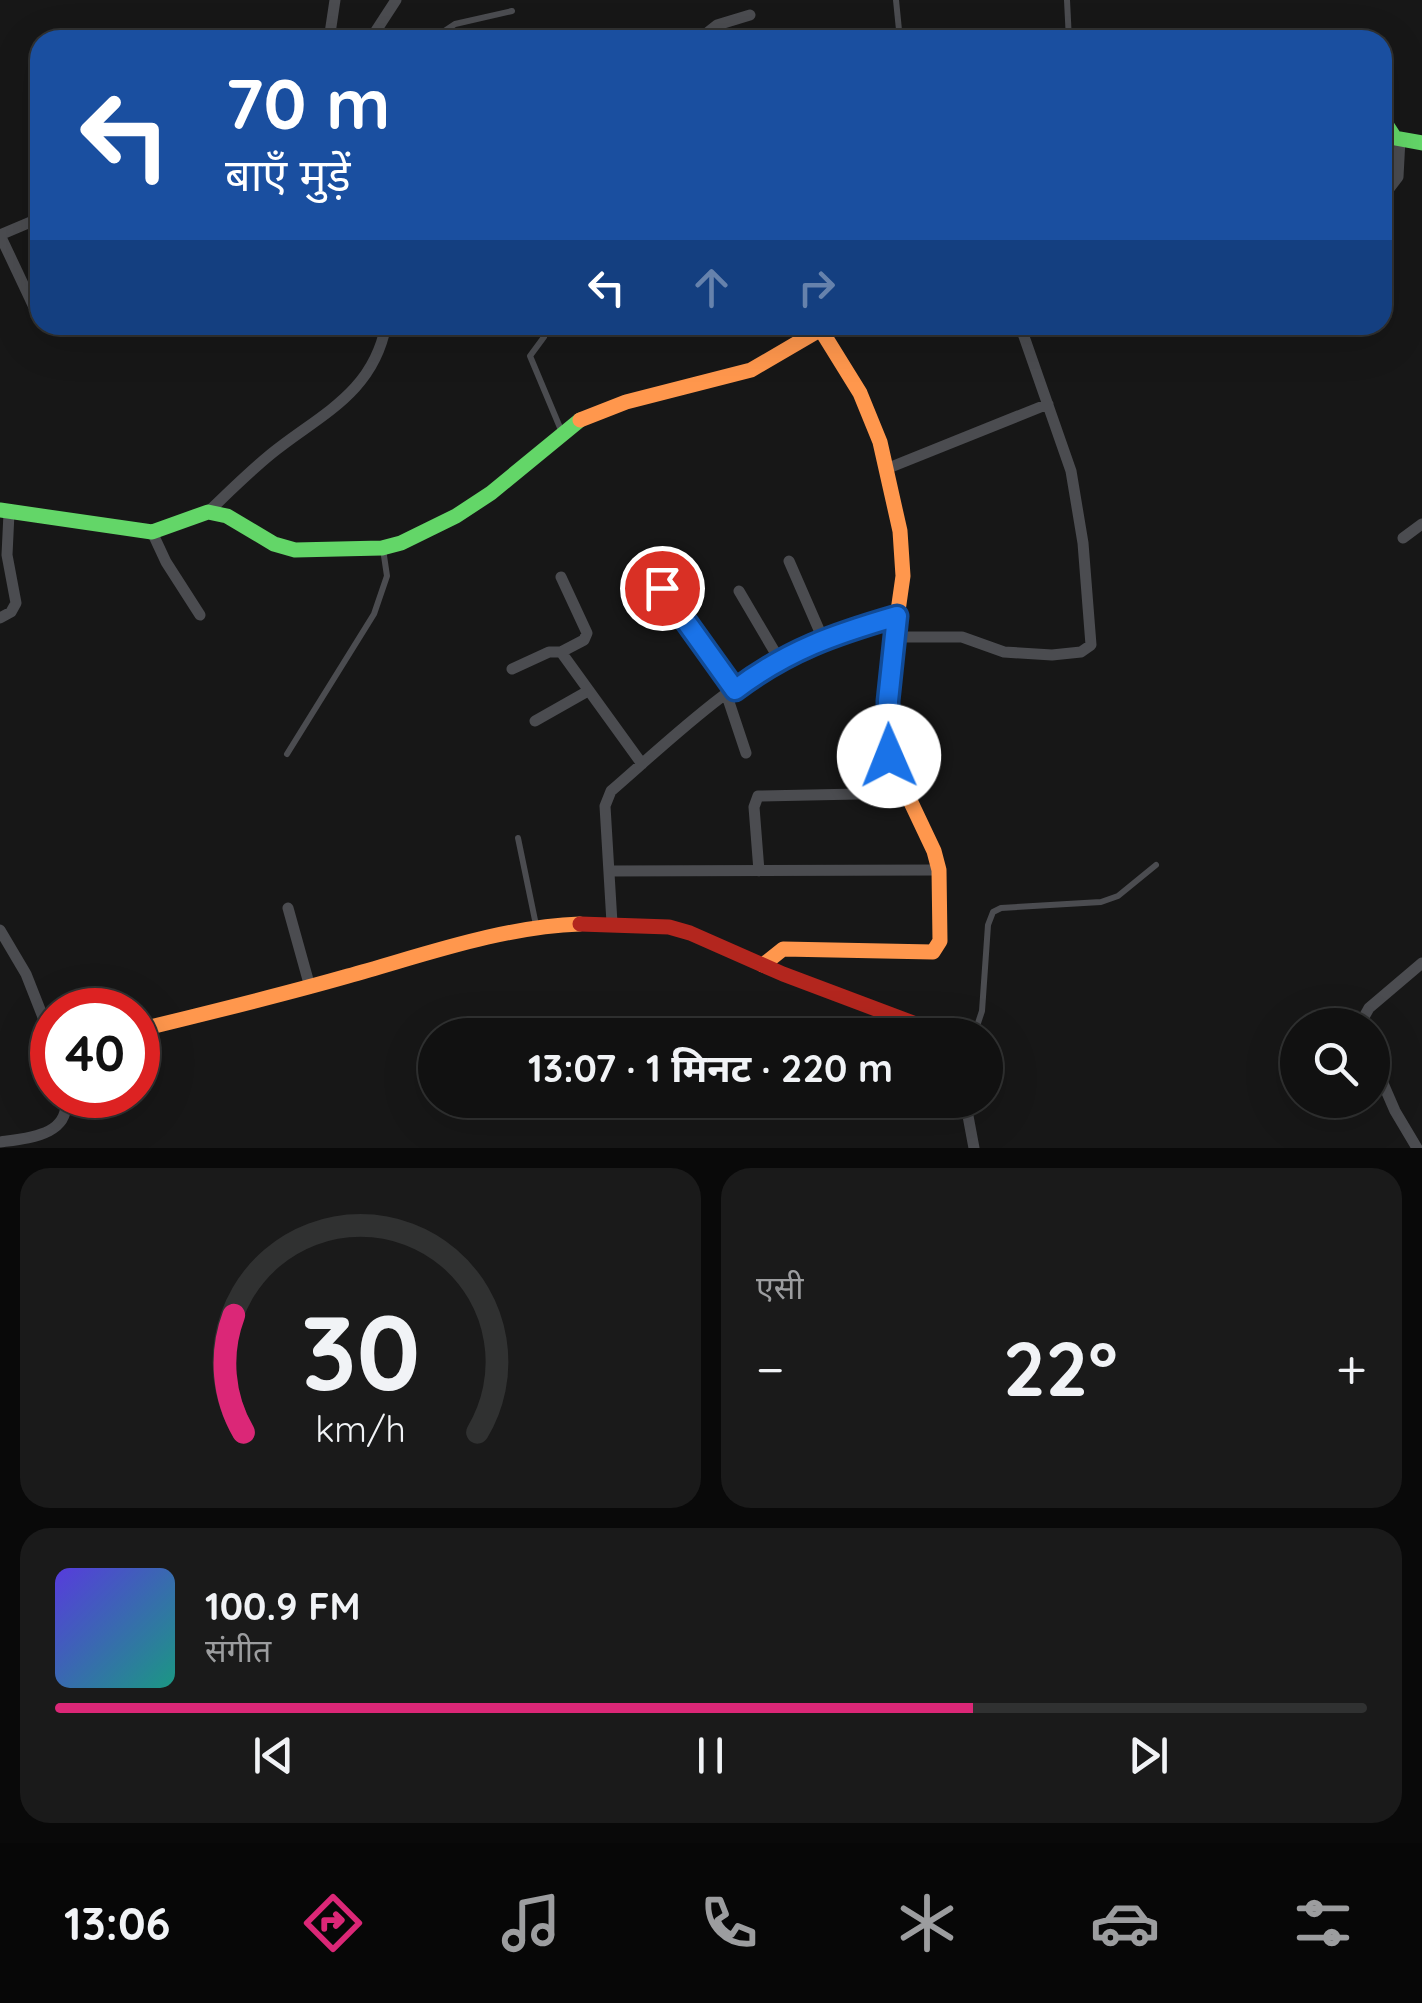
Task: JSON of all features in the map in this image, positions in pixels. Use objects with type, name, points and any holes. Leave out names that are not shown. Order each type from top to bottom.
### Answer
[{"type":"street","points":[[331,30],[335,0]]},
{"type":"street","points":[[376,30],[396,0]]},
{"type":"street","points":[[710,30],[750,15]]},
{"type":"street","points":[[1392,132],[1396,138],[1422,143]]},
{"type":"street","points":[[1392,186],[1398,178],[1400,139]]},
{"type":"street","points":[[30,222],[0,235],[30,298]]},
{"type":"street","points":[[0,618],[16,603],[4,511],[152,532],[208,512],[275,451],[336,408],[370,367],[382,335]]},
{"type":"street","points":[[208,512],[226,516],[274,544],[295,550],[382,548],[426,532],[492,493],[561,431],[600,411],[725,380],[751,370],[810,335]]},
{"type":"street","points":[[763,965],[775,953],[793,948],[936,950],[940,941],[939,870],[934,851],[889,756],[894,637],[904,560],[886,470],[860,393],[828,335]]},
{"type":"street","points":[[894,637],[962,638],[1004,652],[1052,655],[1082,652],[1091,645],[1076,497],[1024,335]]},
{"type":"street","points":[[886,470],[1048,404]]},
{"type":"street","points":[[1403,538],[1422,524]]},
{"type":"street","points":[[152,532],[166,562],[200,614]]},
{"type":"street","points":[[789,562],[823,638]]},
{"type":"street","points":[[512,669],[584,640],[586,633],[561,577]]},
{"type":"street","points":[[662,588],[731,693],[746,753]]},
{"type":"street","points":[[739,590],[779,659]]},
{"type":"street","points":[[612,923],[606,799],[610,791],[779,659],[823,638],[897,616]]},
{"type":"street","points":[[561,652],[642,764]]},
{"type":"street","points":[[535,721],[588,691]]},
{"type":"street","points":[[759,871],[754,806],[758,796],[906,793]]},
{"type":"street","points":[[609,871],[939,870]]},
{"type":"street","points":[[288,908],[310,987]]},
{"type":"street","points":[[160,1024],[536,926],[612,923],[680,930],[901,1018]]},
{"type":"street","points":[[0,930],[30,990]]},
{"type":"street","points":[[0,959],[17,960]]},
{"type":"street","points":[[1369,1008],[1422,963]]},
{"type":"street","points":[[1390,1099],[1417,1148]]},
{"type":"street","points":[[0,1142],[46,1133],[64,1118]]},
{"type":"street","points":[[968,1118],[974,1148]]},
{"type":"lane","points":[[896,0],[899,30]]},
{"type":"lane","points":[[1066,0],[1068,30]]},
{"type":"lane","points":[[446,30],[455,24],[512,11]]},
{"type":"lane","points":[[544,337],[530,356],[561,431]]},
{"type":"lane","points":[[287,754],[374,614],[387,576],[382,548]]},
{"type":"lane","points":[[518,838],[536,926]]},
{"type":"lane","points":[[980,1018],[988,924],[993,912],[1001,908],[1101,902],[1118,896],[1156,866]]},
{"type":"traffic: fast","points":[[1392,133],[1395,138],[1422,143]]},
{"type":"traffic: fast","points":[[0,510],[152,532],[208,512],[227,516],[274,544],[295,550],[382,548],[456,516],[491,493],[580,420]]},
{"type":"traffic: slow","points":[[580,420],[626,402],[751,370],[811,335]]},
{"type":"traffic: slow","points":[[763,965],[783,949],[933,952],[940,941],[939,870],[934,851],[889,756],[892,653],[903,576],[900,531],[880,442],[860,393],[824,335]]},
{"type":"traffic: slow","points":[[160,1024],[491,936],[580,924]]},
{"type":"traffic: jam","points":[[580,924],[669,927],[690,933],[783,974],[900,1018]]},
{"type":"route","points":[[662,588],[735,690],[808,644],[897,616],[888,701],[889,756]]}]
